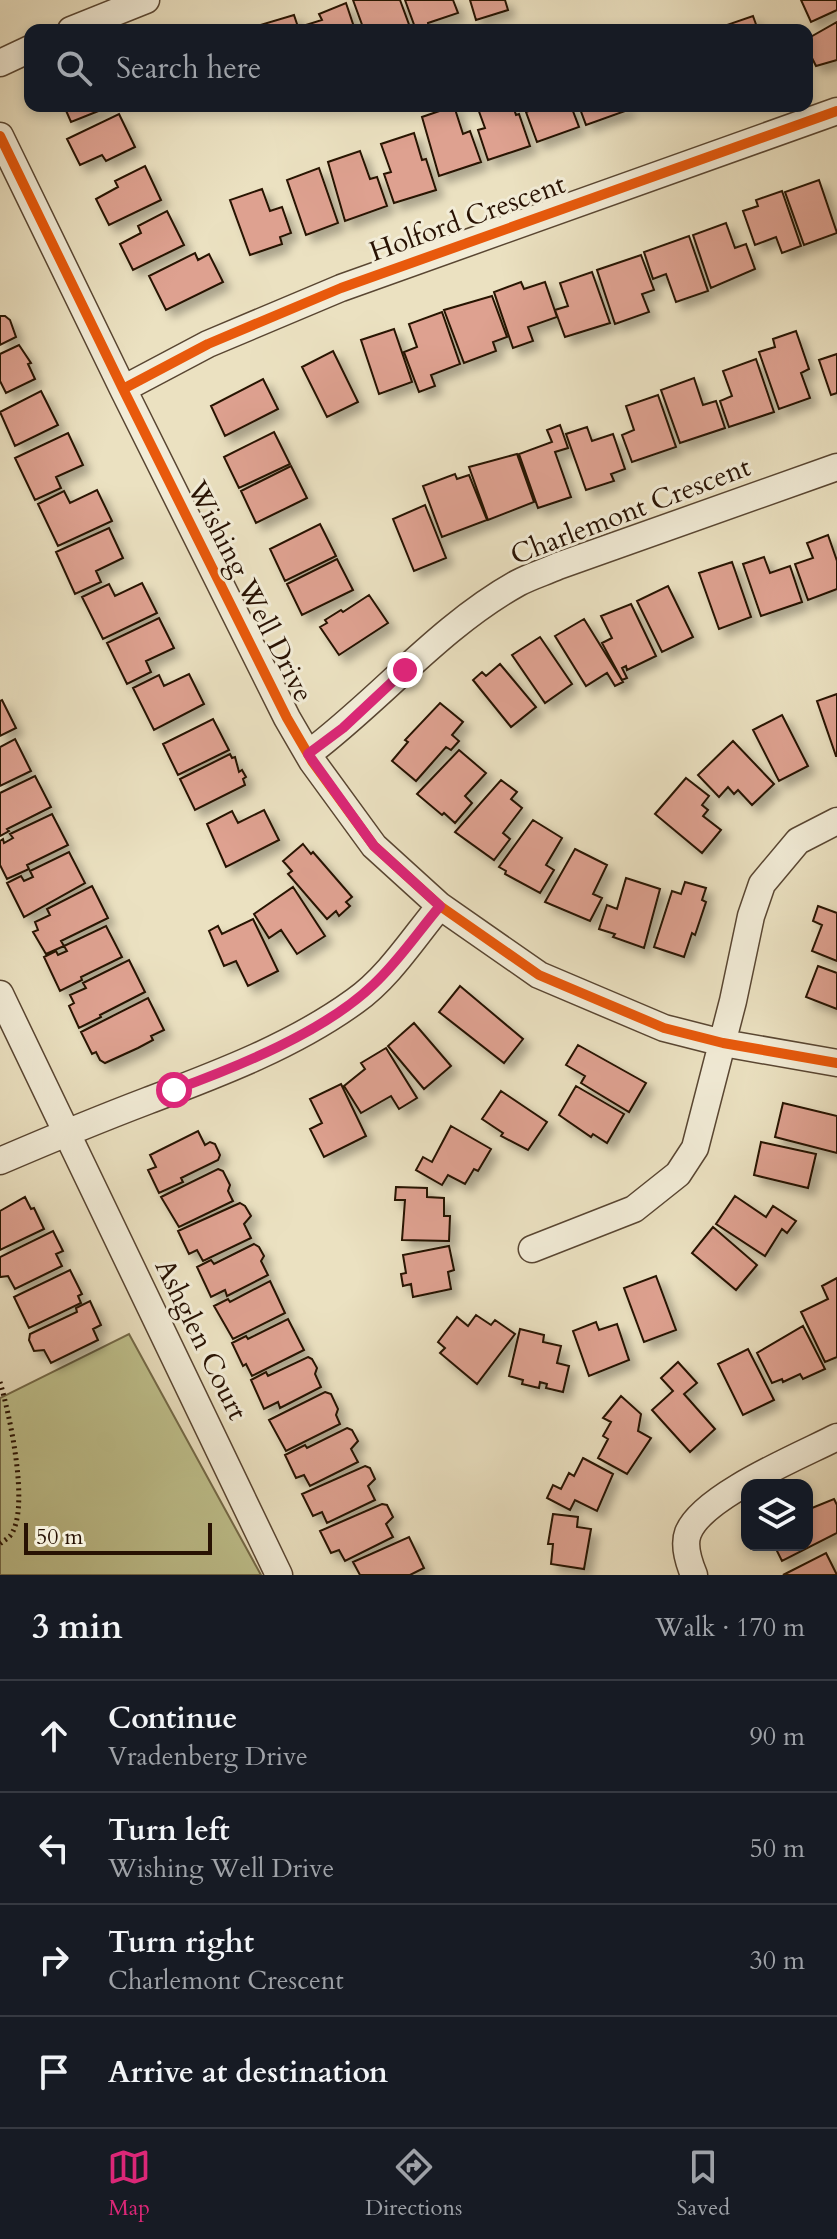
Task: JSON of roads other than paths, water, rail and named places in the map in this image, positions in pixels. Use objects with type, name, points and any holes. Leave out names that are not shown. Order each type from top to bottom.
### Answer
[{"type":"street","points":[[86,24],[146,0]]},
{"type":"street","points":[[0,63],[24,52]]},
{"type":"street","name":"Holford Crescent","points":[[123,389],[220,339],[341,288],[837,111]]},
{"type":"street","name":"Wishing Well Drive","points":[[0,136],[123,389],[308,754],[374,846],[440,906],[539,975],[664,1028],[723,1043],[837,1063]]},
{"type":"street","name":"Charlemont Crescent","points":[[308,754],[343,728],[457,625],[519,583],[558,566],[837,467]]},
{"type":"street","points":[[532,1249],[634,1209],[678,1174],[695,1148],[723,1043],[751,916],[762,884],[798,841],[837,821]]},
{"type":"street","points":[[0,1161],[219,1074],[300,1035],[355,1001],[376,983],[440,906]]},
{"type":"street","name":"Ashglen Court","points":[[0,994],[279,1575]]},
{"type":"street","points":[[694,1575],[687,1556],[687,1533],[704,1512],[735,1489],[837,1437]]}]
